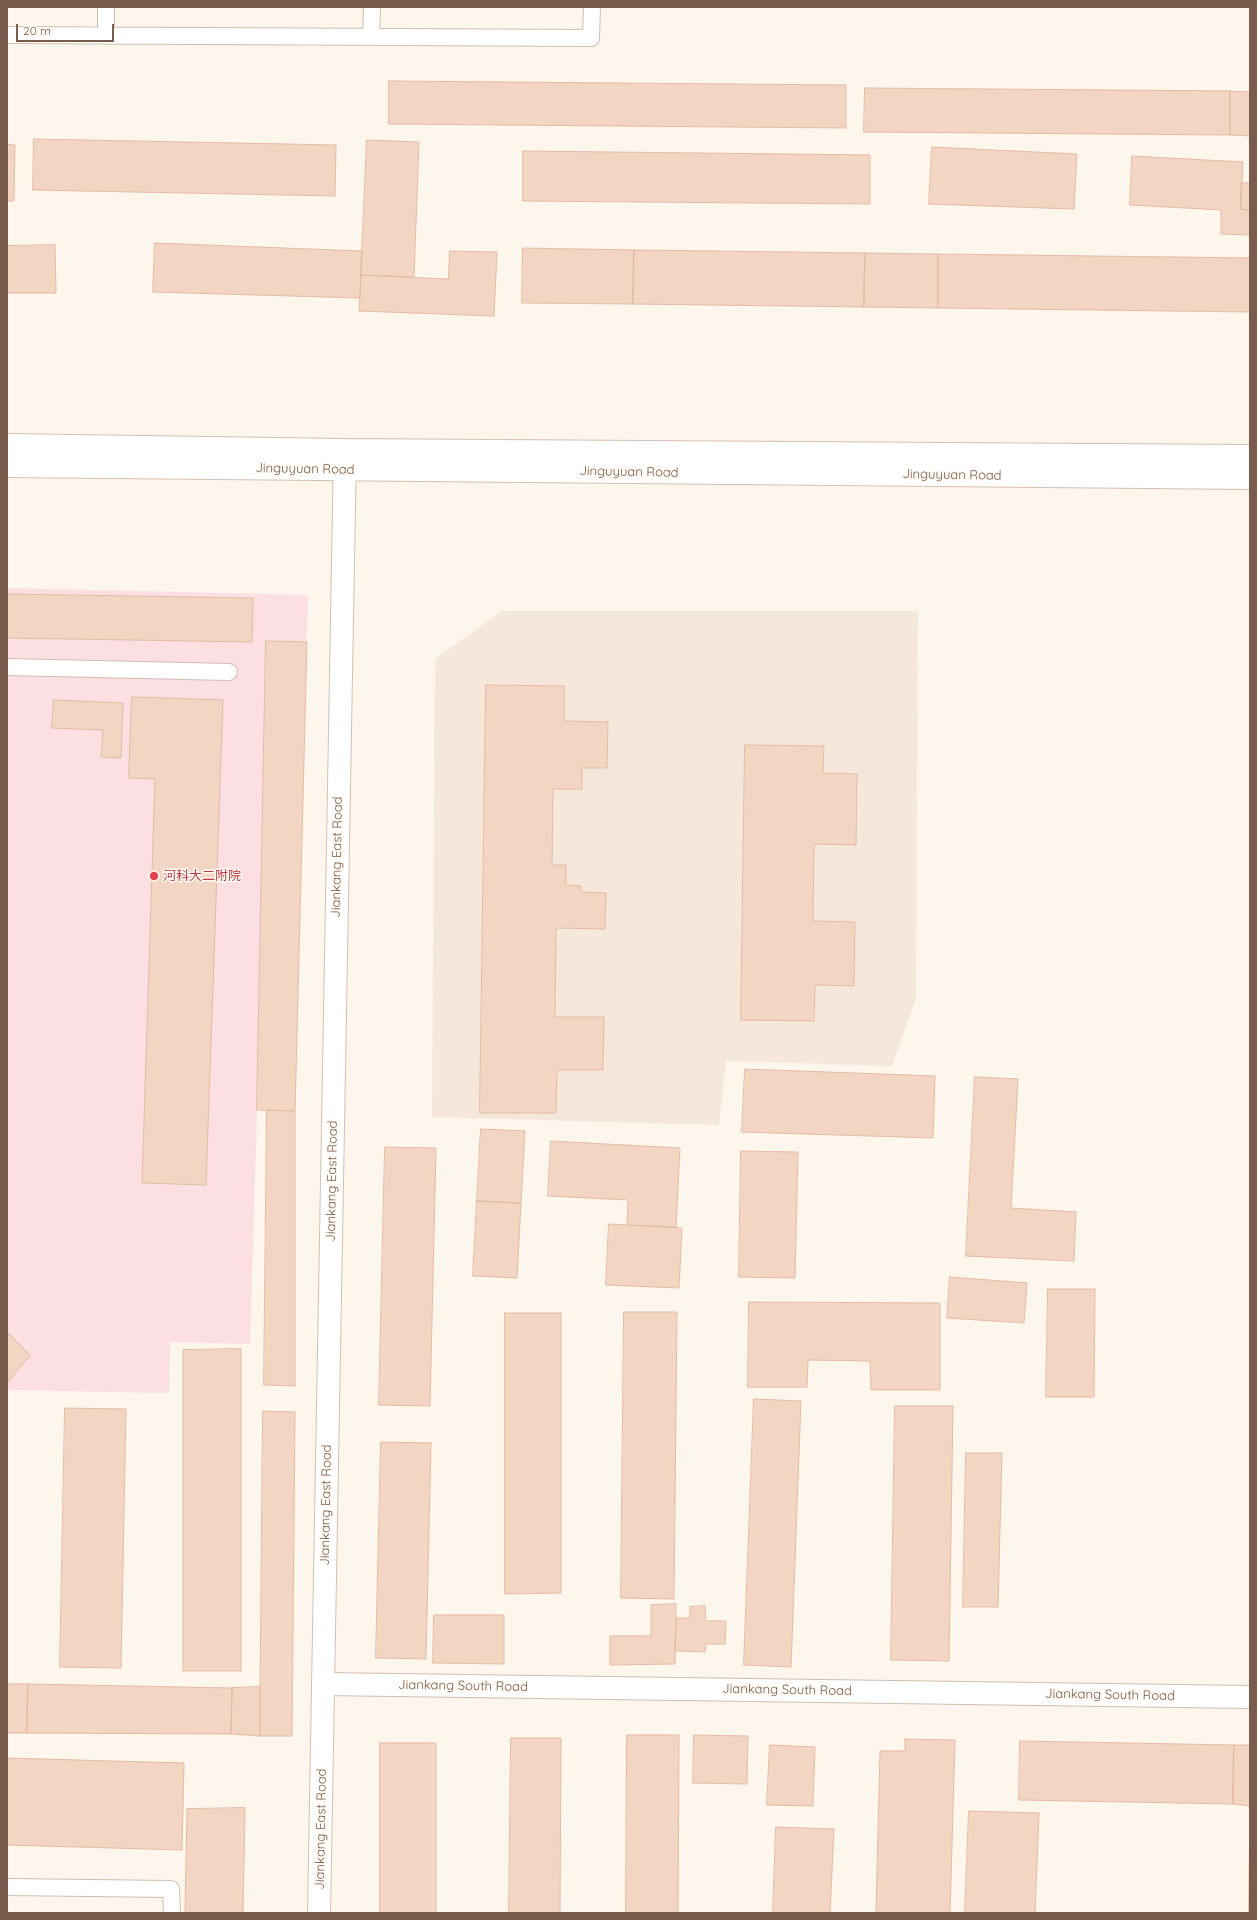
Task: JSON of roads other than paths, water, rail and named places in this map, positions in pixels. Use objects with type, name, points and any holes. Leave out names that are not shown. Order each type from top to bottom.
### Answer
[{"type":"main road","name":"Jinguyuan Road","points":[[7,445],[344,459],[1250,478]]},
{"type":"main road","name":"Jinguyuan Road","points":[[7,466],[344,459],[1250,456]]},
{"type":"main road","name":"Jiankang East Road","points":[[319,1913],[344,459]]},
{"type":"main road","name":"Jiankang South Road","points":[[323,1684],[1250,1697]]},
{"type":"lane","points":[[106,7],[106,36]]},
{"type":"lane","points":[[371,37],[372,7]]},
{"type":"lane","points":[[7,35],[591,38],[592,7]]},
{"type":"lane","points":[[7,667],[229,672]]},
{"type":"lane","points":[[7,1887],[171,1889],[172,1913]]},
{"type":"place","name":"河科大二附院","points":[[154,876]]}]
